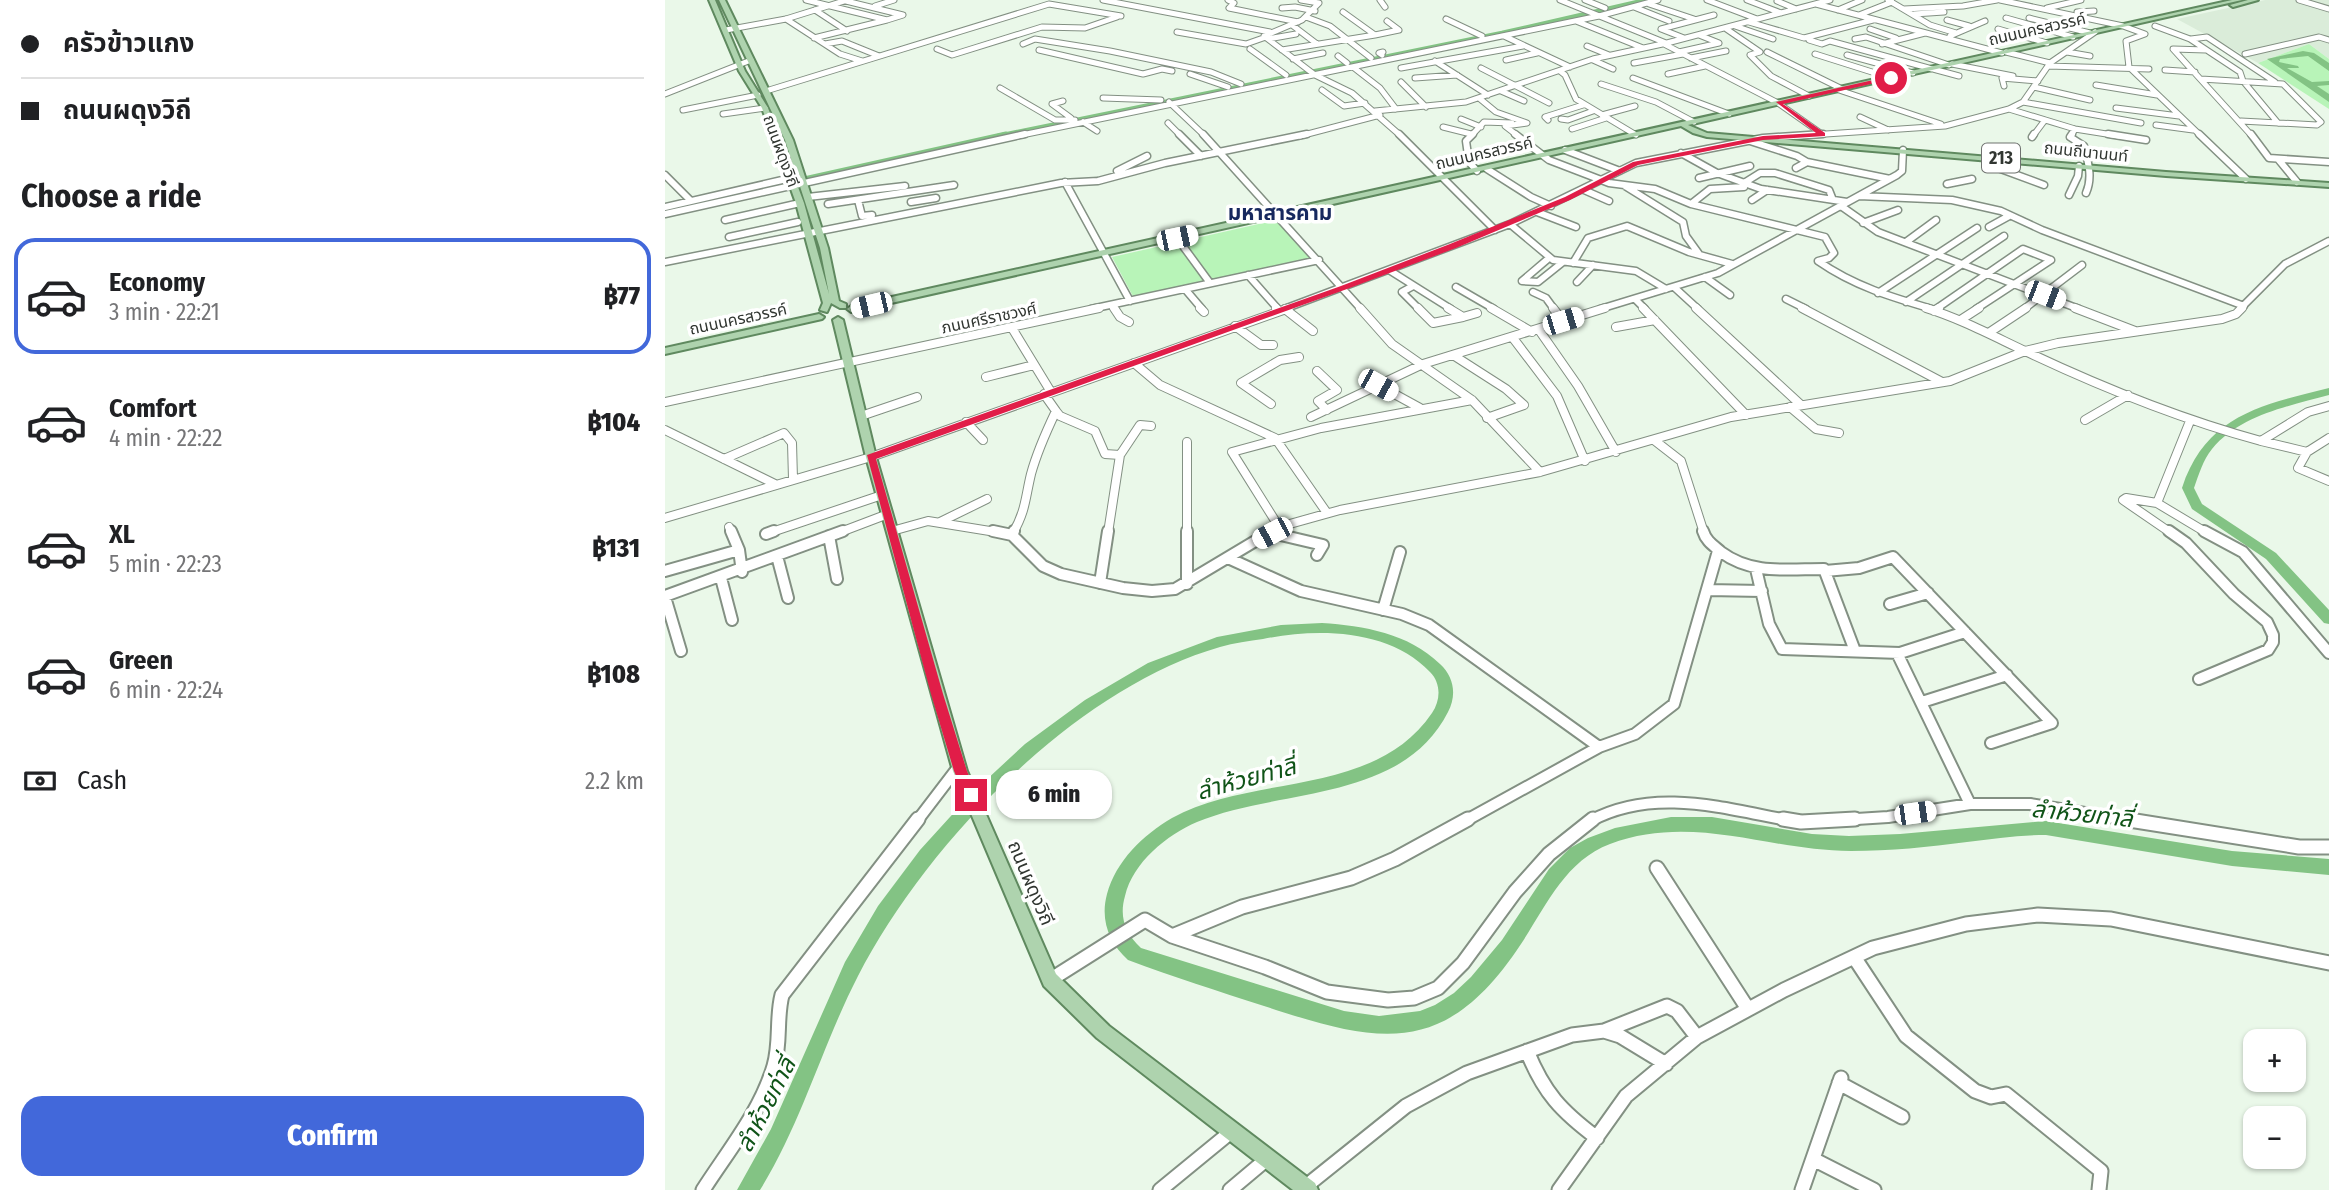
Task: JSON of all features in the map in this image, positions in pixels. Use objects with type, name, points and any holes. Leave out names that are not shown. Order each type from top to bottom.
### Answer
[{"type":"main road","name":"ถนนผดุงวิถี","points":[[712,0],[739,64],[765,108],[797,182],[808,197],[827,303],[821,314]]},
{"type":"main road","name":"ถนนผดุงวิถี","points":[[722,0],[766,91],[797,182],[800,204],[812,231],[824,248],[835,302],[847,308]]},
{"type":"main road","name":"ถนนนครสวรรค์","points":[[2141,23],[2239,0]]},
{"type":"main road","name":"ถนนนครสวรรค์","points":[[665,351],[847,308],[1278,216],[2073,37],[2255,0]]},
{"type":"main road","points":[[757,94],[766,91]]},
{"type":"main road","points":[[1706,120],[1699,126],[1707,133]]},
{"type":"main road","name":"ถนนถีนานนท์","points":[[1688,124],[1695,132],[1756,139],[2310,185]]},
{"type":"main road","points":[[1656,131],[1707,133]]},
{"type":"main road","name":"ถนนถีนานนท์","points":[[2246,179],[2329,187]]},
{"type":"main road","points":[[821,314],[827,321],[838,320],[848,315],[847,308]]},
{"type":"main road","name":"ถนนผดุงวิถี","points":[[838,320],[871,457],[960,768],[991,842],[1058,976],[1103,1032],[1307,1189]]},
{"type":"street","points":[[806,0],[887,20]]},
{"type":"street","points":[[726,30],[786,19],[844,0],[902,15],[814,38]]},
{"type":"street","points":[[873,7],[894,0]]},
{"type":"street","points":[[1103,0],[1268,36],[1296,34]]},
{"type":"street","points":[[1229,0],[1234,3],[1229,8],[1298,22]]},
{"type":"street","points":[[1177,32],[1246,44],[1307,17],[1315,11],[1320,2],[1301,0]]},
{"type":"street","points":[[1380,0],[1385,7]]},
{"type":"street","points":[[1563,1],[1576,0]]},
{"type":"street","points":[[1584,0],[1605,8]]},
{"type":"street","points":[[1539,26],[1575,21],[1605,8],[1639,0],[1696,20]]},
{"type":"street","points":[[665,206],[677,208],[1077,120],[1353,67],[1658,0]]},
{"type":"street","points":[[1707,0],[1758,19]]},
{"type":"street","points":[[1747,0],[1781,13]]},
{"type":"street","points":[[858,200],[862,216],[912,207],[939,207],[1065,182],[1098,181],[1377,113],[1455,104],[1609,55],[1665,44],[1830,0]]},
{"type":"street","points":[[1838,10],[1862,0]]},
{"type":"street","points":[[1913,14],[1975,9],[1999,0],[2123,26],[2145,34],[2126,41],[2129,67],[2246,179]]},
{"type":"street","points":[[2043,9],[2081,0]]},
{"type":"street","points":[[2299,0],[2329,8]]},
{"type":"street","points":[[2306,0],[2319,5]]},
{"type":"street","points":[[1563,1],[1665,44],[1778,103],[1822,134]]},
{"type":"street","points":[[1777,1],[1796,9]]},
{"type":"street","points":[[1859,15],[1893,1]]},
{"type":"street","points":[[1893,1],[1905,8]]},
{"type":"street","points":[[1893,1],[1930,25],[1956,33]]},
{"type":"street","points":[[1895,14],[1905,8],[1989,3]]},
{"type":"street","points":[[1816,4],[2084,71],[2129,67],[2149,69]]},
{"type":"street","points":[[766,91],[919,42],[1049,5],[1121,16],[1085,27],[1042,27],[952,55],[919,42]]},
{"type":"street","points":[[1282,8],[1295,7],[1315,11]]},
{"type":"street","points":[[1634,7],[1669,21]]},
{"type":"street","points":[[2052,7],[2104,18]]},
{"type":"street","points":[[815,10],[847,31]]},
{"type":"street","points":[[2082,13],[2094,11]]},
{"type":"street","points":[[1343,12],[1375,35]]},
{"type":"street","points":[[2046,20],[2058,13]]},
{"type":"street","points":[[1685,39],[1661,29],[1714,15]]},
{"type":"street","points":[[1658,24],[1687,16]]},
{"type":"street","points":[[1307,17],[1330,26],[1371,58]]},
{"type":"street","points":[[1749,22],[1804,38],[1887,17]]},
{"type":"street","points":[[2025,17],[2093,33]]},
{"type":"street","points":[[2006,18],[2073,37]]},
{"type":"street","points":[[786,19],[840,54],[863,61]]},
{"type":"street","points":[[1446,19],[1482,36]]},
{"type":"street","points":[[1900,26],[1920,19]]},
{"type":"street","points":[[1280,49],[1399,30],[1387,20]]},
{"type":"street","points":[[1947,20],[1969,26]]},
{"type":"street","points":[[1575,21],[1641,49],[1667,66]]},
{"type":"street","points":[[1947,38],[1985,21]]},
{"type":"street","points":[[1292,25],[1317,44]]},
{"type":"street","points":[[2021,25],[2064,39]]},
{"type":"street","points":[[1734,26],[1773,39]]},
{"type":"street","points":[[2155,26],[2190,39],[2240,72],[2243,81],[2278,123]]},
{"type":"street","points":[[1725,28],[1760,52],[1750,55],[1771,76],[1809,96]]},
{"type":"street","points":[[1870,29],[1903,39],[1923,32]]},
{"type":"street","points":[[1998,29],[2047,43]]},
{"type":"street","points":[[1582,34],[1599,30]]},
{"type":"street","points":[[1311,74],[1382,54],[1508,33],[1537,54],[1570,67]]},
{"type":"street","points":[[665,518],[871,457],[1344,288],[1510,224],[1651,159],[1756,139],[1945,126],[2009,109],[2023,102],[2049,64],[2093,33]]},
{"type":"street","points":[[1634,63],[1719,43],[1699,35]]},
{"type":"street","points":[[1922,41],[1938,35]]},
{"type":"street","points":[[1268,36],[1311,74]]},
{"type":"street","points":[[1855,39],[1866,37],[1899,50],[1921,49]]},
{"type":"street","points":[[2190,39],[2207,37],[2286,87],[2321,122],[2317,125],[2241,121]]},
{"type":"street","points":[[2245,54],[2319,37],[2328,39]]},
{"type":"street","points":[[1604,40],[1617,38]]},
{"type":"street","points":[[1882,44],[1895,38]]},
{"type":"street","points":[[930,39],[947,46],[937,48]]},
{"type":"street","points":[[1023,44],[1035,39],[1211,72],[1241,84]]},
{"type":"street","points":[[1809,40],[1822,44],[1830,41],[1959,76]]},
{"type":"street","points":[[825,44],[842,41],[879,56]]},
{"type":"street","points":[[1280,49],[1303,43]]},
{"type":"street","points":[[1401,68],[1523,46]]},
{"type":"street","points":[[1587,46],[1609,55]]},
{"type":"street","points":[[1250,49],[1286,75]]},
{"type":"street","points":[[2206,50],[2173,49],[2241,121],[2269,158],[2329,162]]},
{"type":"street","points":[[1039,50],[1143,74],[1162,69],[1199,76],[1228,87]]},
{"type":"street","points":[[1907,50],[1950,65],[2013,76]]},
{"type":"street","points":[[1690,58],[1726,51]]},
{"type":"street","points":[[2067,51],[2090,56]]},
{"type":"street","points":[[1423,52],[1488,95]]},
{"type":"street","points":[[1767,52],[1837,90]]},
{"type":"street","points":[[1293,59],[1323,53]]},
{"type":"street","points":[[1506,60],[1537,54]]},
{"type":"street","points":[[1815,54],[1891,78]]},
{"type":"street","points":[[1847,55],[1913,73]]},
{"type":"street","points":[[1338,56],[1347,63]]},
{"type":"street","points":[[1787,57],[1852,87]]},
{"type":"street","points":[[665,94],[751,60]]},
{"type":"street","points":[[1593,60],[1613,69]]},
{"type":"street","points":[[710,75],[739,64]]},
{"type":"street","points":[[1168,70],[1174,65]]},
{"type":"street","points":[[1668,74],[1705,66]]},
{"type":"street","points":[[1353,67],[1380,88],[1396,110]]},
{"type":"street","points":[[1481,68],[1549,103]]},
{"type":"street","points":[[2165,70],[2195,72]]},
{"type":"street","points":[[1560,71],[1565,75],[1576,99],[1636,135]]},
{"type":"street","points":[[2084,71],[2091,78]]},
{"type":"street","points":[[1103,98],[1116,101],[1132,97],[1147,102],[1169,102],[1301,72],[1311,74],[1352,93],[1377,113],[1495,230]]},
{"type":"street","points":[[1415,78],[1457,75]]},
{"type":"street","points":[[1802,76],[1945,126]]},
{"type":"street","points":[[1633,78],[1729,114]]},
{"type":"street","points":[[2004,86],[2002,78],[2036,84],[2090,100]]},
{"type":"street","points":[[2201,79],[2275,82]]},
{"type":"street","points":[[1401,82],[1426,107]]},
{"type":"street","points":[[1601,84],[1656,102],[1688,124]]},
{"type":"street","points":[[2096,85],[2157,95]]},
{"type":"street","points":[[1000,88],[1055,120],[1077,120]]},
{"type":"street","points":[[1322,90],[1345,106],[1365,103]]},
{"type":"street","points":[[1501,91],[1524,101]]},
{"type":"street","points":[[1682,91],[1740,112]]},
{"type":"street","points":[[683,110],[757,94]]},
{"type":"street","points":[[1441,94],[1455,104]]},
{"type":"street","points":[[1479,98],[1496,111],[1527,123]]},
{"type":"street","points":[[1063,101],[1052,104],[1097,131]]},
{"type":"street","points":[[1169,102],[1220,152],[1392,344],[1472,400],[1540,472]]},
{"type":"street","points":[[2023,102],[2141,123]]},
{"type":"street","points":[[1555,111],[1582,104]]},
{"type":"street","points":[[1548,120],[1544,117],[1582,104]]},
{"type":"street","points":[[1572,130],[1635,106]]},
{"type":"street","points":[[723,114],[765,108]]},
{"type":"street","points":[[2116,108],[2179,116]]},
{"type":"street","points":[[2009,109],[2075,129],[2146,140]]},
{"type":"street","points":[[1561,119],[1568,120],[1593,111]]},
{"type":"street","points":[[1860,117],[1888,130]]},
{"type":"street","points":[[1461,119],[1481,127]]},
{"type":"street","points":[[2032,137],[2045,120]]},
{"type":"street","points":[[1477,171],[1469,162],[1467,141],[1471,134],[1484,122],[1527,123]]},
{"type":"street","points":[[1168,123],[1201,156]]},
{"type":"street","points":[[1527,123],[1504,126],[1544,156],[1602,180],[1655,189],[1691,204],[1797,229],[1829,240],[1834,253],[1818,261],[1820,264],[1863,288],[1962,319],[2025,351],[2193,422],[2239,437],[2307,452]]},
{"type":"street","points":[[2156,125],[2194,130]]},
{"type":"street","points":[[1443,127],[1471,134]]},
{"type":"street","points":[[2075,129],[2070,137],[2084,146],[2089,167],[2090,186],[2086,193]]},
{"type":"street","points":[[1756,139],[1768,150],[1801,156],[1807,162],[1890,179]]},
{"type":"street","points":[[1565,150],[1620,171]]},
{"type":"street","points":[[1311,417],[1423,364],[1705,277],[1890,179],[1902,171],[1903,150]]},
{"type":"street","points":[[1681,153],[1717,173],[1764,190]]},
{"type":"street","points":[[1098,181],[1147,156]]},
{"type":"street","points":[[2009,159],[1998,168],[2044,186]]},
{"type":"street","points":[[2275,159],[2294,182]]},
{"type":"street","points":[[1796,168],[1807,162]]},
{"type":"street","points":[[1699,178],[1717,173],[1739,172],[1750,166]]},
{"type":"street","points":[[2069,195],[2078,166]]},
{"type":"street","points":[[1487,169],[1531,197],[1551,206]]},
{"type":"street","points":[[1744,183],[1760,173],[1775,173],[1829,190],[1833,200]]},
{"type":"street","points":[[666,178],[691,201]]},
{"type":"street","points":[[1939,180],[1947,184],[1972,179]]},
{"type":"street","points":[[665,215],[691,201],[797,182]]},
{"type":"street","points":[[1065,182],[1130,301]]},
{"type":"street","points":[[1947,184],[1952,200]]},
{"type":"street","points":[[808,197],[954,185]]},
{"type":"street","points":[[1625,185],[1683,222],[1686,236],[1699,254]]},
{"type":"street","points":[[1691,204],[1710,189],[1719,186],[1833,200],[1844,204],[1863,223],[1878,232],[2136,331]]},
{"type":"street","points":[[828,204],[909,189]]},
{"type":"street","points":[[909,189],[912,207]]},
{"type":"street","points":[[933,190],[939,207]]},
{"type":"street","points":[[1584,190],[1609,201]]},
{"type":"street","points":[[1752,200],[1764,190]]},
{"type":"street","points":[[1858,196],[1952,200],[2001,211],[2244,306]]},
{"type":"street","points":[[665,262],[812,231],[912,207],[936,198]]},
{"type":"street","points":[[725,220],[800,204]]},
{"type":"street","points":[[1863,223],[1898,210]]},
{"type":"street","points":[[764,212],[775,239]]},
{"type":"street","points":[[1537,212],[1576,227]]},
{"type":"street","points":[[1989,227],[2009,216]]},
{"type":"street","points":[[1906,242],[1935,220]]},
{"type":"street","points":[[729,237],[799,222]]},
{"type":"street","points":[[1510,224],[1549,258],[1636,271],[1670,288],[1801,405]]},
{"type":"street","points":[[1573,263],[1588,238],[1627,226],[1673,247],[1732,264]]},
{"type":"street","points":[[1878,293],[1977,228]]},
{"type":"street","points":[[1906,302],[2004,236]]},
{"type":"street","points":[[1177,238],[1210,283]]},
{"type":"street","points":[[892,531],[928,522],[940,522],[1012,535],[1043,566],[1061,574],[1152,591],[1175,589],[1275,530],[1327,513],[1540,472],[1746,415],[1942,382],[1962,377],[2025,351],[2222,319],[2236,314],[2285,264],[2329,241]]},
{"type":"street","points":[[1934,311],[2023,249],[2051,260],[1962,319]]},
{"type":"street","points":[[1549,258],[1522,281],[1540,281],[1563,262]]},
{"type":"street","name":"ภนนศรีราชวงศ์","points":[[665,402],[1319,260]]},
{"type":"street","points":[[2115,269],[2127,262]]},
{"type":"street","points":[[1577,282],[1593,265]]},
{"type":"street","points":[[1990,332],[2045,295],[2082,265]]},
{"type":"street","points":[[1389,270],[1463,317]]},
{"type":"street","points":[[1248,275],[1282,310],[1313,331]]},
{"type":"street","points":[[1705,277],[1730,296]]},
{"type":"street","points":[[1413,286],[1402,292],[1433,323],[1477,313]]},
{"type":"street","points":[[1456,287],[1535,331],[1578,386],[1616,452]]},
{"type":"street","points":[[1185,289],[1204,313]]},
{"type":"street","points":[[1533,292],[1546,298],[1563,321]]},
{"type":"street","points":[[1635,299],[1746,415]]},
{"type":"street","points":[[1786,299],[1942,382]]},
{"type":"street","points":[[1112,305],[1120,317],[1129,323]]},
{"type":"street","points":[[1616,327],[1655,320]]},
{"type":"street","points":[[1235,326],[1261,345],[1273,345]]},
{"type":"street","points":[[1012,328],[1060,416],[1094,430],[1105,454],[1120,455]]},
{"type":"street","points":[[1513,338],[1557,396],[1585,461]]},
{"type":"street","points":[[1453,355],[1506,389],[1524,405],[1487,418]]},
{"type":"street","points":[[1271,404],[1241,383],[1280,360],[1299,357]]},
{"type":"street","points":[[1134,363],[1160,385],[1275,438],[1327,513]]},
{"type":"street","points":[[986,377],[1034,365]]},
{"type":"street","points":[[1317,371],[1337,390],[1318,401],[1327,410]]},
{"type":"street","points":[[1378,385],[1420,408]]},
{"type":"street","points":[[2085,420],[2128,395]]},
{"type":"street","points":[[860,416],[917,397]]},
{"type":"street","points":[[1318,555],[1322,545],[1275,530],[1232,452],[1275,438],[1472,400]]},
{"type":"street","points":[[1790,407],[1816,429],[1839,433]]},
{"type":"street","points":[[2261,441],[2308,412],[2329,407]]},
{"type":"street","points":[[1012,535],[1025,512],[1031,475],[1041,441],[1056,411]]},
{"type":"street","points":[[966,422],[983,440]]},
{"type":"street","points":[[2157,503],[2193,422]]},
{"type":"street","points":[[1100,583],[1120,455],[1140,425],[1151,426]]},
{"type":"street","points":[[665,430],[775,484]]},
{"type":"street","points":[[724,459],[784,433],[792,443],[793,479]]},
{"type":"street","points":[[2329,438],[2307,452],[2298,468],[2329,481]]},
{"type":"street","points":[[1654,440],[1681,461],[1706,540],[1718,551],[1747,568],[1825,571],[1859,568],[1893,557],[2052,723],[1991,743]]},
{"type":"street","points":[[1187,442],[1187,584]]},
{"type":"street","points":[[766,534],[883,495]]},
{"type":"street","points":[[2199,679],[2268,650],[2273,642],[2273,630],[2186,543],[2123,500],[2126,498],[2157,503],[2177,517],[2243,552],[2329,653]]},
{"type":"street","points":[[940,522],[987,499]]},
{"type":"street","points":[[681,651],[665,596],[742,572],[888,514]]},
{"type":"street","points":[[729,527],[739,550],[742,572]]},
{"type":"street","points":[[829,536],[837,579]]},
{"type":"street","points":[[665,571],[739,550]]},
{"type":"street","points":[[1383,610],[1400,551]]},
{"type":"street","points":[[1172,936],[1242,907],[1351,878],[1373,869],[1599,747],[1635,734],[1674,704],[1718,551]]},
{"type":"street","points":[[777,556],[788,598]]},
{"type":"street","points":[[1228,558],[1301,591],[1415,618],[1429,625],[1599,747]]},
{"type":"street","points":[[1756,569],[1772,636],[1778,647],[1790,650],[1897,653],[1965,632]]},
{"type":"street","points":[[1825,571],[1855,651]]},
{"type":"street","points":[[721,578],[732,620]]},
{"type":"street","points":[[1708,590],[1762,591]]},
{"type":"street","points":[[1890,604],[1928,593]]},
{"type":"street","points":[[1897,653],[1969,804]]},
{"type":"street","points":[[1922,702],[2007,675]]},
{"type":"street","points":[[703,1190],[769,1082],[776,1062],[777,1014],[782,995],[960,768]]},
{"type":"street","points":[[1058,976],[1145,920],[1172,936],[1265,967],[1327,992],[1388,1000],[1414,998],[1438,988],[1463,963],[1515,892],[1549,854],[1591,820],[1616,808],[1640,803],[1677,800],[1801,822],[1888,817],[1969,804],[2030,804],[2299,847],[2329,847]]},
{"type":"street","points":[[1657,868],[1748,1009]]},
{"type":"street","points":[[1559,1190],[1626,1096],[1697,1037],[1748,1009],[1874,948],[1966,924],[2038,915],[2111,919],[2329,962]]},
{"type":"street","points":[[1854,957],[1906,1036],[1975,1091],[1991,1097],[2006,1094],[2101,1171],[2099,1190]]},
{"type":"street","points":[[1307,1189],[1406,1106],[1467,1073],[1572,1035],[1604,1031],[1667,1006],[1677,1011],[1697,1037]]},
{"type":"street","points":[[1604,1031],[1620,1036],[1666,1064]]},
{"type":"street","points":[[1527,1051],[1546,1095],[1559,1109],[1597,1138]]},
{"type":"street","points":[[1802,1190],[1840,1081],[1902,1117]]},
{"type":"street","points":[[1160,1190],[1232,1131]]},
{"type":"street","points":[[1230,1190],[1268,1158]]},
{"type":"street","points":[[1813,1159],[1874,1190]]},
{"type":"shaded area","points":[[2265,0],[2329,0],[2329,59],[2309,44],[2258,63],[2177,19]]},
{"type":"shaded area","points":[[2309,44],[2329,59],[2329,109],[2258,63]]},
{"type":"shaded area","points":[[2303,51],[2314,53],[2329,63],[2329,71],[2308,56],[2280,59],[2279,62],[2298,66],[2299,68],[2287,68],[2312,82],[2329,81],[2329,85],[2317,86],[2329,94],[2329,102],[2267,59]]},
{"type":"shaded area","points":[[1277,220],[1311,258],[1135,300],[1112,257]]},
{"type":"waterway","points":[[998,136],[1502,33],[1646,0]]},
{"type":"waterway","points":[[665,210],[1006,134]]},
{"type":"waterway","name":"ลำห้วยท่าลี่","points":[[2329,391],[2263,411],[2224,432],[2208,446],[2195,465],[2188,488],[2197,506],[2271,556],[2329,619]]},
{"type":"waterway","name":"ลำห้วยท่าลี่","points":[[748,1190],[779,1136],[852,968],[885,912],[926,855],[976,800],[1031,749],[1091,704],[1153,667],[1217,642],[1281,630],[1363,632],[1383,637],[1420,655],[1443,679],[1446,697],[1439,715],[1418,741],[1391,760],[1360,774],[1326,784],[1221,806],[1178,823],[1142,851],[1132,862],[1118,888],[1113,910],[1115,925],[1120,938],[1135,954],[1309,1012],[1344,1021],[1397,1025],[1421,1021],[1442,1012],[1478,984],[1494,966],[1550,883],[1576,853],[1604,839],[1649,827],[1712,824],[1832,843],[1900,842],[2046,828],[2232,859],[2329,867]]},
{"type":"district","name":"มหาสารคาม","points":[[1280,213]]},
{"type":"route","points":[[971,795],[960,771],[937,694],[871,457],[1344,288],[1510,224],[1636,163],[1763,138],[1822,134],[1778,103],[1891,78]]}]
